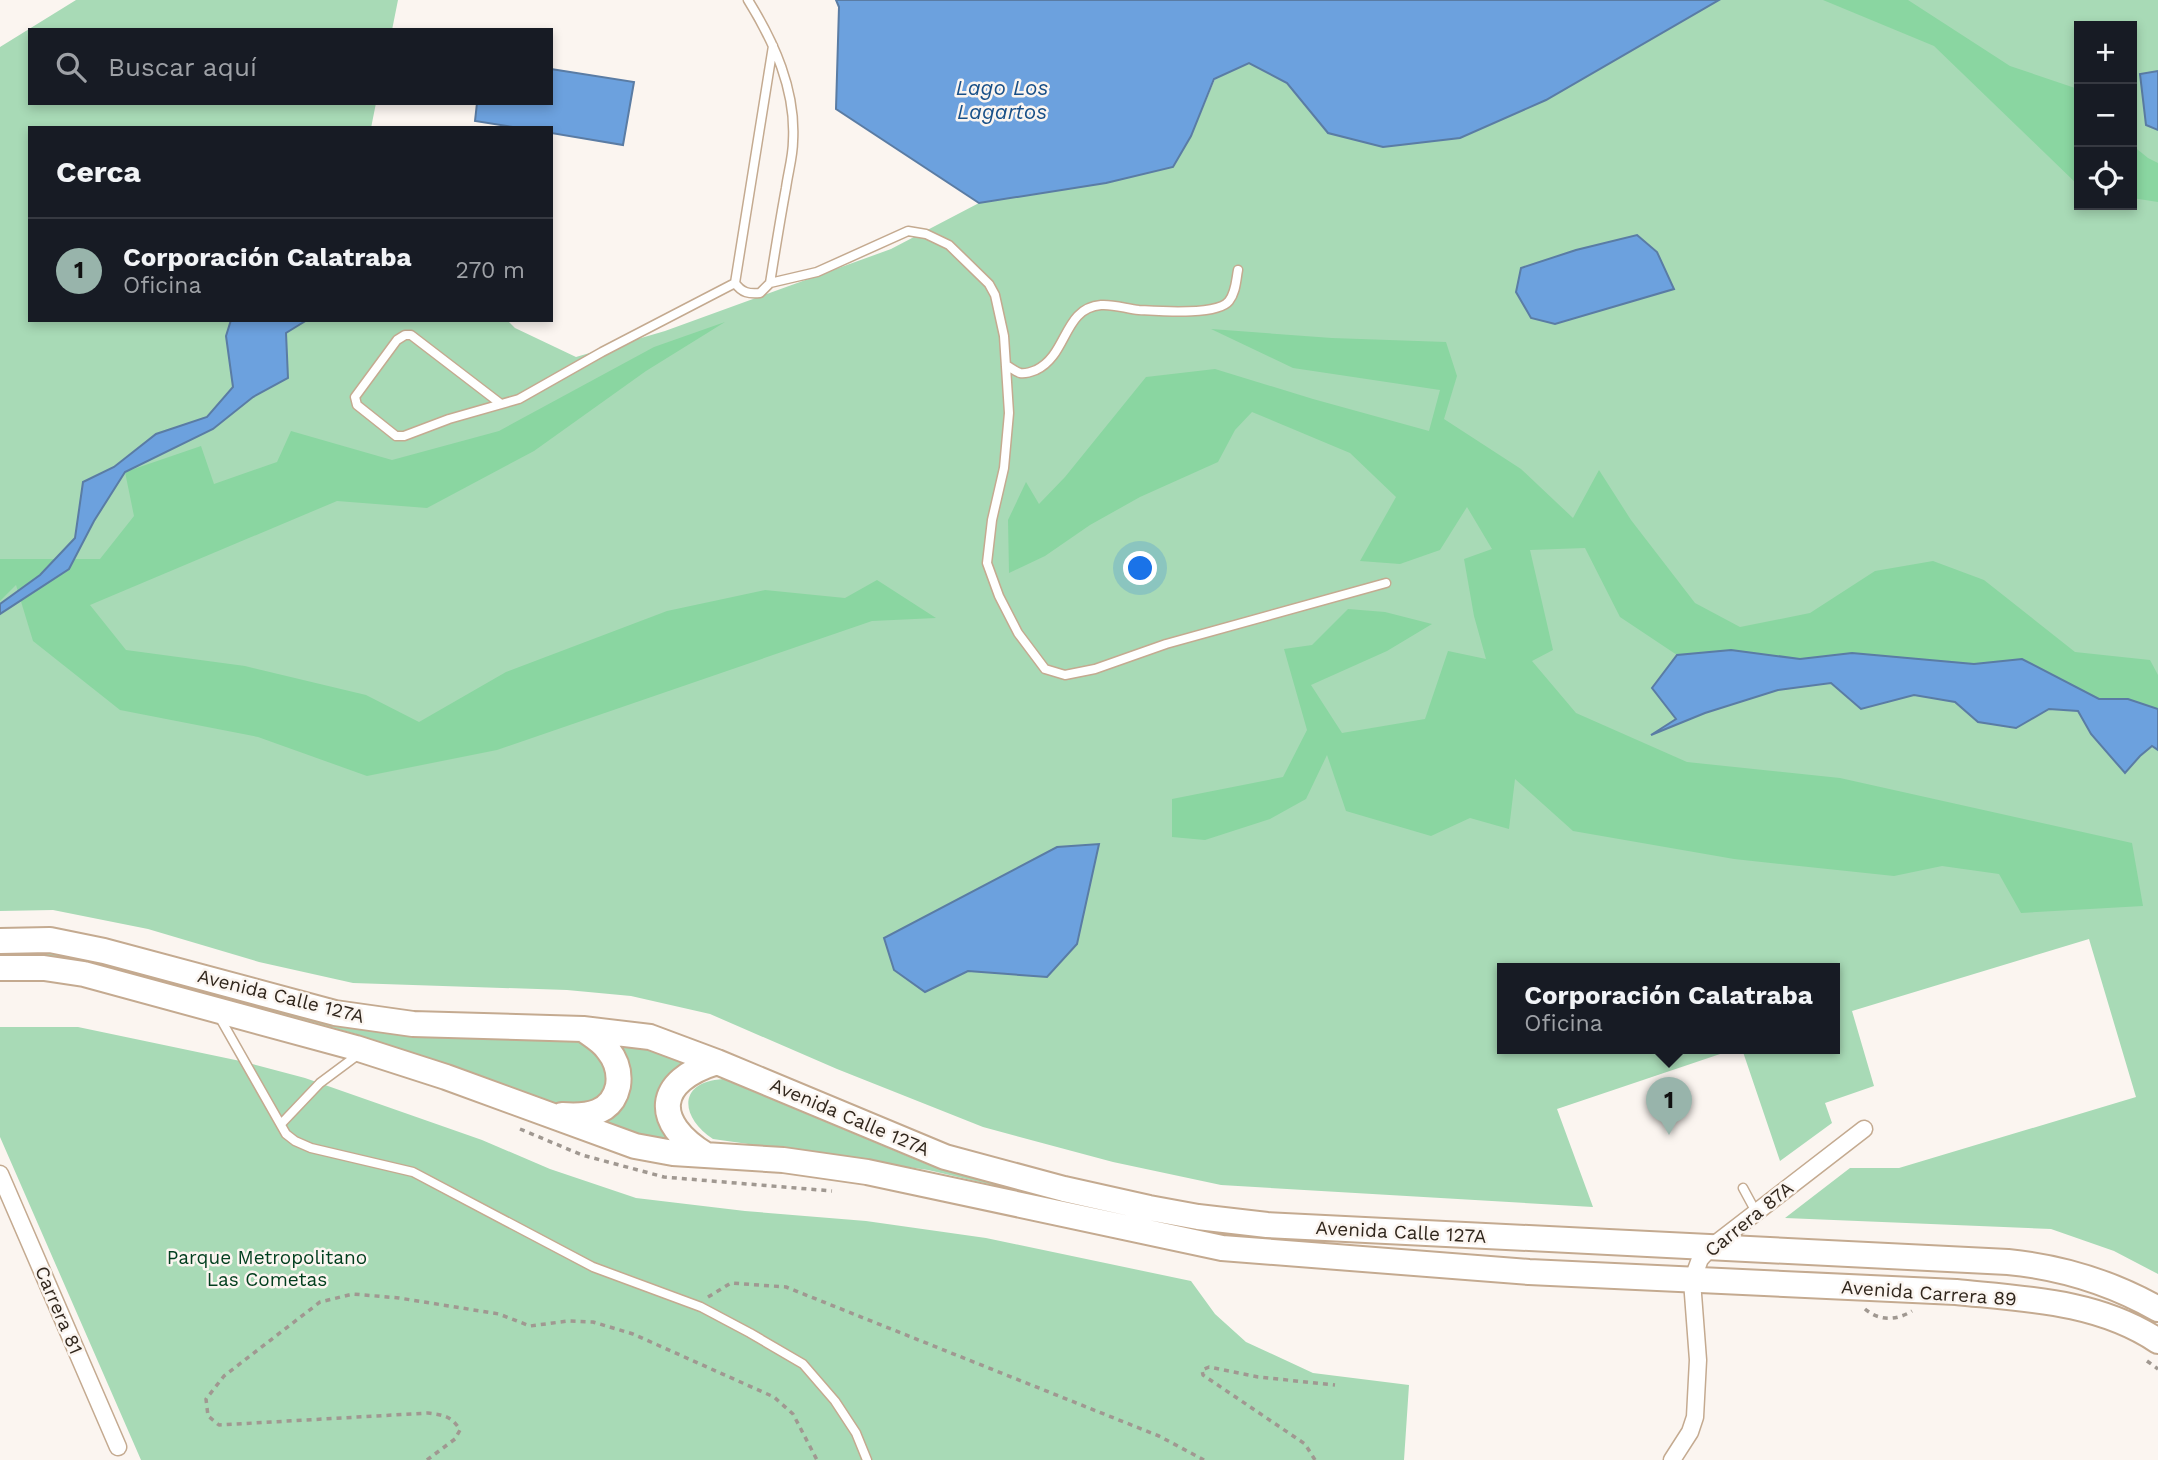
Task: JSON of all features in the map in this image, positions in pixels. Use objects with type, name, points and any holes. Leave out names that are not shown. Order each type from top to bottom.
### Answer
[{"type":"main road","name":"Avenida Calle 127A","points":[[0,941],[50,940],[104,951],[335,1013],[464,1027],[583,1029],[650,1037],[945,1157],[1064,1189],[1198,1217],[1266,1225],[1710,1248]]},
{"type":"main road","name":"Avenida Calle 127A","points":[[0,968],[44,968],[84,974],[365,1051],[635,1146],[673,1153],[783,1160],[867,1172],[1222,1248],[1528,1272],[1692,1281]]},
{"type":"main road","points":[[547,1114],[592,1114],[608,1107],[616,1096],[619,1077],[615,1060],[602,1043],[583,1029]]},
{"type":"main road","points":[[706,1156],[677,1134],[671,1123],[669,1099],[677,1082],[689,1073],[717,1062]]},
{"type":"main road","name":"Avenida Carrera 89","points":[[1710,1248],[2034,1264],[2092,1280],[2158,1309]]},
{"type":"main road","name":"Avenida Carrera 89","points":[[1692,1281],[1956,1292],[2025,1298],[2084,1308],[2111,1317],[2151,1350]]},
{"type":"street","name":"Carrera 87A","points":[[1672,1460],[1690,1432],[1696,1408],[1698,1360],[1691,1299],[1692,1281],[1700,1259],[1710,1248],[1864,1129]]},
{"type":"street","name":"Carrera 81","points":[[0,1174],[118,1447]]},
{"type":"lane","points":[[748,0],[773,46],[784,72],[793,141],[770,284],[765,290],[753,293],[740,289],[735,282],[773,46]]},
{"type":"lane","points":[[770,284],[817,272],[908,231],[926,233],[949,245],[989,284],[995,295],[1004,336],[1009,413],[1004,468],[992,520],[987,563],[999,596],[1018,633],[1045,669],[1065,675],[1096,669],[1166,644],[1386,583]]},
{"type":"lane","points":[[1006,365],[1021,373],[1044,366],[1054,356],[1074,318],[1083,309],[1103,304],[1139,310],[1191,311],[1219,307],[1228,303],[1234,291],[1238,270]]},
{"type":"lane","points":[[501,404],[411,335],[397,340],[355,397],[357,405],[396,436],[404,436],[519,399],[735,282]]},
{"type":"lane","points":[[215,1009],[286,1134],[295,1142],[413,1172],[593,1267],[701,1307],[803,1364],[835,1401],[856,1433],[867,1460]]},
{"type":"lane","points":[[281,1124],[320,1083],[365,1051]]},
{"type":"lane","points":[[1743,1188],[1756,1212]]},
{"type":"path","points":[[701,1307],[712,1293],[731,1283],[786,1287],[1159,1436],[1204,1460]]},
{"type":"path","points":[[427,1460],[455,1439],[460,1430],[454,1420],[445,1415],[428,1413],[219,1426],[208,1416],[206,1399],[224,1376],[271,1337],[320,1302],[353,1294],[399,1298],[499,1314],[530,1326],[568,1321],[593,1322],[633,1334],[774,1397],[793,1414],[817,1460]]},
{"type":"path","points":[[1861,1305],[1874,1317],[1900,1318],[1916,1309]]},
{"type":"path","points":[[2151,1350],[2158,1368]]},
{"type":"path","points":[[1315,1460],[1304,1444],[1203,1375],[1202,1370],[1209,1367],[1258,1377],[1335,1385]]},
{"type":"green space","points":[[76,0],[398,0],[392,28],[31,28]]},
{"type":"green space","points":[[1719,0],[2158,0],[2158,1274],[2114,1251],[2051,1229],[1785,1218],[1850,1168],[1899,1168],[2136,1097],[2089,939],[1852,1011],[1874,1086],[1825,1103],[1832,1123],[1780,1161],[1744,1054],[1840,1054],[1840,963],[1497,963],[1497,1054],[1720,1054],[1557,1109],[1593,1207],[1221,1185],[1113,1162],[983,1127],[837,1069],[710,1014],[631,996],[567,990],[353,983],[259,962],[148,929],[53,910],[0,911],[0,47],[28,30],[28,105],[376,105],[371,126],[28,126],[28,322],[509,322],[515,328],[576,357],[665,331],[891,249],[979,203],[1106,183],[1173,167],[1191,136],[1215,79],[1249,63],[1287,83],[1328,133],[1383,147],[1460,138],[1546,100]]},
{"type":"green space","points":[[1823,0],[1908,0],[2010,66],[2074,88],[2074,181],[1934,46]]},
{"type":"green space","points":[[2137,149],[2158,163],[2158,202],[2137,199]]},
{"type":"green space","points":[[725,322],[646,371],[534,451],[427,508],[337,501],[90,605],[126,650],[245,666],[366,695],[419,722],[506,672],[667,611],[765,590],[845,598],[877,580],[936,618],[872,621],[497,750],[367,776],[258,737],[120,710],[33,641],[16,585],[0,601],[0,559],[100,559],[134,516],[125,472],[201,446],[214,484],[277,462],[291,431],[392,460],[499,431],[654,347]]},
{"type":"green space","points":[[1211,329],[1332,338],[1446,342],[1457,376],[1444,419],[1521,469],[1573,518],[1599,470],[1631,520],[1695,603],[1740,627],[1810,613],[1875,571],[1933,561],[1984,580],[2075,652],[2150,660],[2158,675],[2158,709],[2128,699],[2100,699],[2022,659],[1974,664],[1868,655],[1800,659],[1745,652],[1677,655],[1620,617],[1585,548],[1530,550],[1553,650],[1532,661],[1576,713],[1687,762],[1840,778],[2132,843],[2143,906],[2021,913],[1999,874],[1942,866],[1894,876],[1734,859],[1573,831],[1515,779],[1509,829],[1470,818],[1431,836],[1346,811],[1327,755],[1306,799],[1270,819],[1205,840],[1172,837],[1172,799],[1283,777],[1307,730],[1284,649],[1312,645],[1348,609],[1385,612],[1432,624],[1387,651],[1311,685],[1342,733],[1425,719],[1448,651],[1486,659],[1474,616],[1464,559],[1492,549],[1467,507],[1440,550],[1400,564],[1360,561],[1396,497],[1350,453],[1252,412],[1235,430],[1218,462],[1140,497],[1090,525],[1045,556],[1009,573],[1008,520],[1026,482],[1039,504],[1065,477],[1146,377],[1215,369],[1429,431],[1440,390],[1293,368]]},
{"type":"green space","points":[[46,951],[106,962],[358,1029],[578,1041],[601,1060],[608,1077],[607,1086],[603,1095],[591,1105],[560,1107],[356,1034],[107,966],[46,957],[0,958],[0,952]]},
{"type":"green space","name":"Parque Metropolitano Las Cometas","points":[[0,1027],[78,1027],[245,1062],[305,1078],[636,1198],[866,1221],[986,1238],[1191,1281],[1215,1314],[1246,1342],[1313,1373],[1409,1385],[1404,1460],[141,1460],[0,1137]]},
{"type":"green space","points":[[615,1041],[691,1062],[671,1142],[598,1122],[609,1115]]},
{"type":"green space","points":[[723,1079],[929,1165],[1225,1236],[1167,1226],[928,1170],[713,1139],[694,1121],[688,1102],[697,1087]]},
{"type":"water","name":"Lago Los Lagartos","points":[[836,0],[1719,0],[1546,100],[1460,138],[1383,147],[1328,133],[1287,83],[1249,63],[1214,79],[1191,136],[1173,167],[1106,183],[979,203],[836,109],[839,7]]},
{"type":"water","points":[[553,69],[634,82],[623,145],[553,133],[553,126],[506,126],[475,121],[477,105],[553,105]]},
{"type":"water","points":[[2158,71],[2158,130],[2146,125],[2140,74]]},
{"type":"water","points":[[1637,235],[1657,252],[1674,289],[1555,324],[1531,318],[1516,292],[1521,268],[1576,250]]},
{"type":"water","points":[[230,322],[304,322],[286,333],[288,378],[253,397],[213,429],[125,472],[94,521],[69,569],[0,614],[0,604],[40,575],[75,538],[83,482],[114,467],[156,434],[207,417],[233,387],[226,336]]},
{"type":"water","points":[[1731,650],[1800,659],[1852,653],[1974,664],[2022,659],[2099,699],[2128,699],[2158,709],[2158,750],[2152,746],[2125,773],[2091,734],[2078,711],[2049,709],[2016,728],[1978,722],[1955,702],[1914,695],[1861,709],[1831,683],[1778,690],[1705,713],[1651,735],[1676,719],[1652,688],[1677,655]]},
{"type":"water","points":[[1099,844],[1077,944],[1047,977],[968,971],[925,992],[894,970],[884,938],[1057,847]]},
{"type":"place","name":"Corporación Calatraba","points":[[1669,1135]]}]
